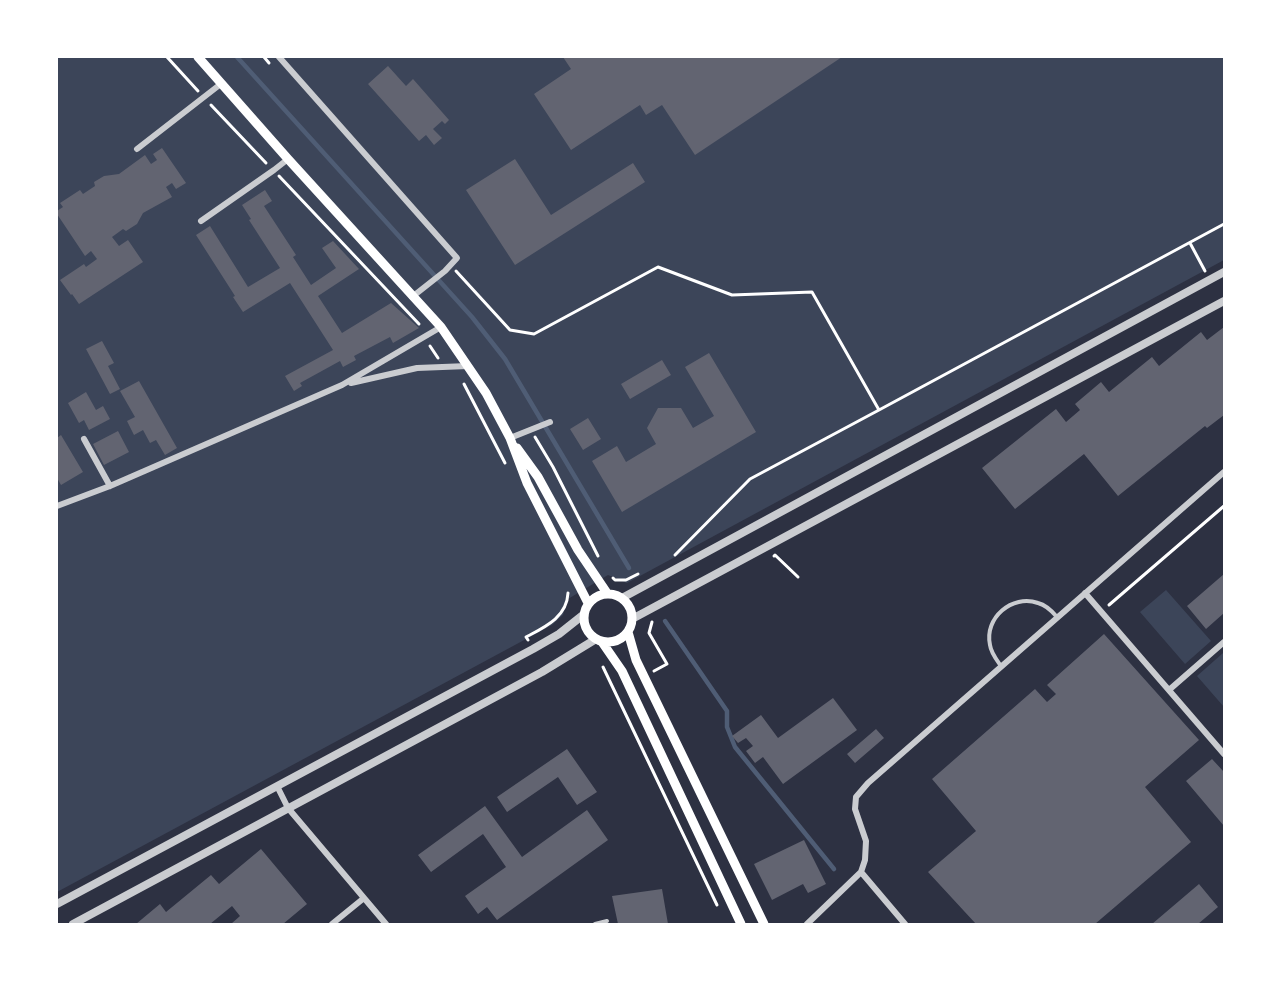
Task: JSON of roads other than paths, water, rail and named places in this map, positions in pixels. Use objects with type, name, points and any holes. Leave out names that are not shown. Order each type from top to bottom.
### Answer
[{"type":"main road","points":[[198,57],[441,327],[486,393],[510,438],[527,483],[588,603]]},
{"type":"main road","points":[[510,438],[538,477],[578,550],[607,593]]},
{"type":"main road","points":[[607,593],[616,594],[622,598],[630,606],[632,619],[628,632],[613,642],[591,636],[586,629],[583,615],[588,603],[597,596],[607,593]]},
{"type":"main road","points":[[628,632],[636,660],[764,924]]},
{"type":"main road","points":[[599,640],[622,671],[741,924]]},
{"type":"street","points":[[279,57],[458,258],[412,297]]},
{"type":"street","points":[[137,149],[222,83]]},
{"type":"street","points":[[201,221],[288,159]]},
{"type":"street","points":[[622,598],[1224,272]]},
{"type":"street","points":[[632,619],[1224,301]]},
{"type":"street","points":[[57,506],[111,486],[342,385],[441,327]]},
{"type":"street","points":[[342,385],[417,368],[468,366]]},
{"type":"street","points":[[510,438],[550,422]]},
{"type":"street","points":[[84,439],[111,486]]},
{"type":"street","points":[[807,924],[861,872],[865,860],[866,841],[855,809],[856,797],[868,783],[1224,472]]},
{"type":"street","points":[[1085,592],[1224,754]]},
{"type":"street","points":[[57,904],[542,644],[583,615]]},
{"type":"street","points":[[73,924],[599,640]]},
{"type":"street","points":[[1169,690],[1224,642]]},
{"type":"street","points":[[277,786],[288,808],[386,924]]},
{"type":"street","points":[[861,872],[905,924]]},
{"type":"street","points":[[332,924],[364,898]]},
{"type":"lane","points":[[1001,666],[993,656],[989,644],[994,620],[1002,610],[1012,603],[1037,602],[1058,617]]},
{"type":"lane","points":[[595,924],[608,921]]},
{"type":"waterway","points":[[237,57],[472,317],[505,359],[629,568]]},
{"type":"waterway","points":[[665,621],[727,711],[727,727],[735,747],[834,869]]}]
